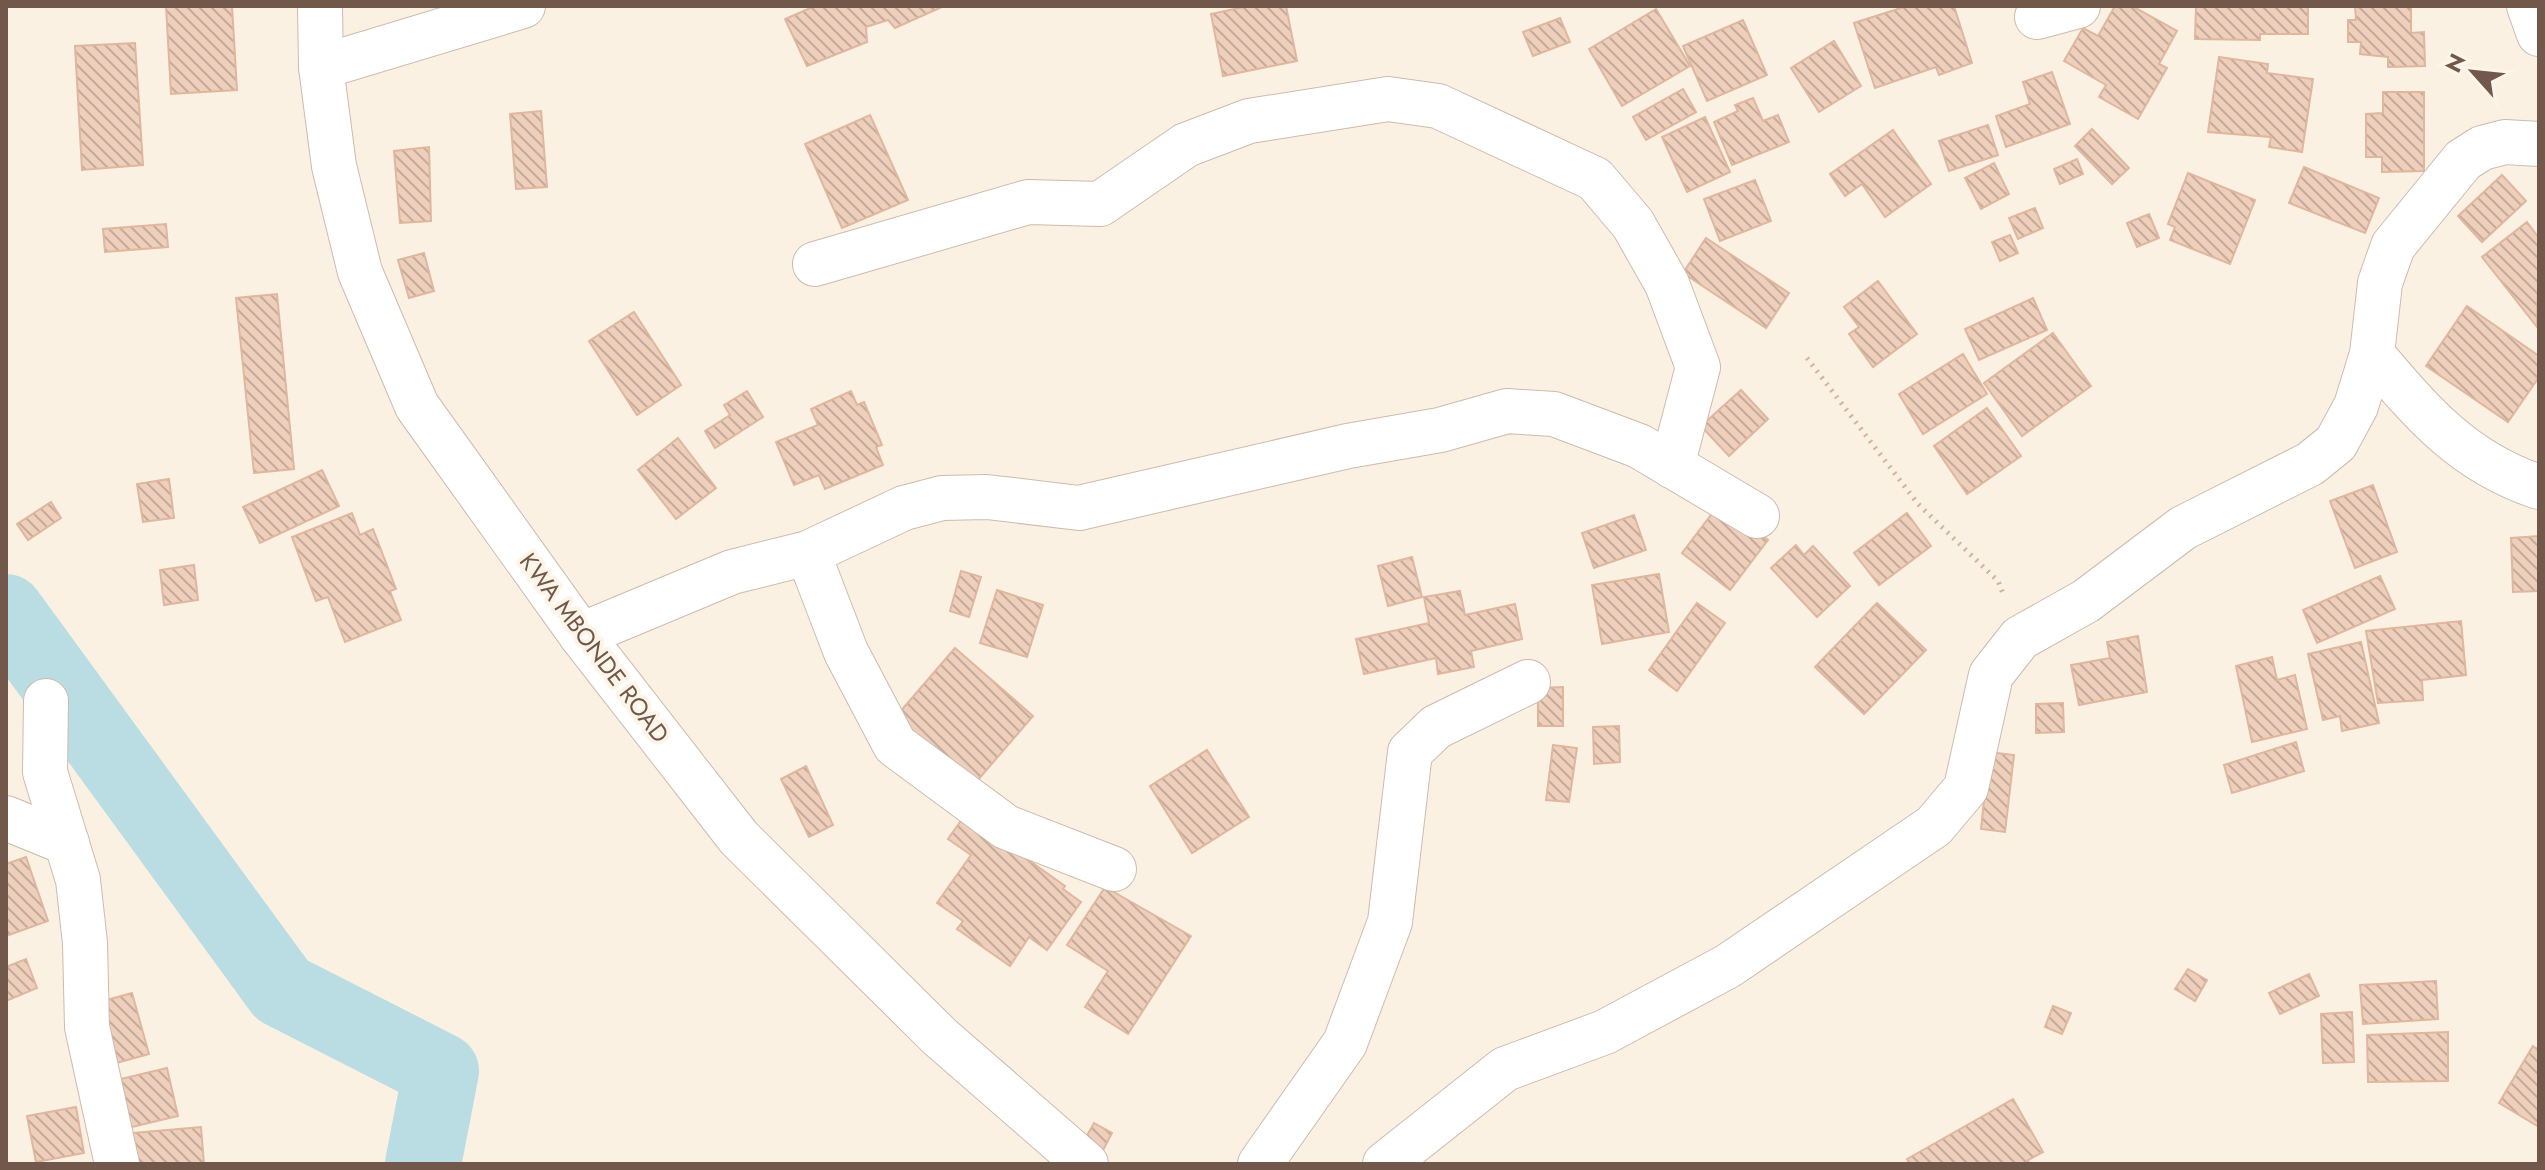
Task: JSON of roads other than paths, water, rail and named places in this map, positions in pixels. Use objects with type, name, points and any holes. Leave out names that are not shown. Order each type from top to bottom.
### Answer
[{"type":"street","name":"KWA MBONDE ROAD","points":[[320,6],[321,67],[334,166],[360,272],[417,406],[581,635],[739,838],[940,1037],[1086,1164]]},
{"type":"street","points":[[321,67],[523,6]]},
{"type":"street","points":[[2529,6],[2539,34]]},
{"type":"street","points":[[815,264],[955,220],[1028,202],[1100,204],[1186,145],[1249,121],[1388,99],[1438,106],[1595,179],[1633,224],[1667,284],[1698,367],[1672,466]]},
{"type":"street","points":[[1385,1164],[1505,1069],[1605,1032],[1728,966],[1934,826],[1966,788],[1991,675],[2020,638],[2086,601],[2183,528],[2310,464],[2336,443],[2356,406],[2372,354],[2380,283],[2393,246],[2463,160],[2482,148],[2505,142],[2539,144]]},
{"type":"street","points":[[2372,354],[2455,445],[2504,476],[2539,487]]},
{"type":"street","points":[[581,635],[732,572],[808,553],[904,508],[942,498],[987,497],[1079,508],[1348,446],[1440,430],[1507,411],[1554,414],[1589,425],[1639,446],[1757,516]]},
{"type":"street","points":[[808,553],[846,652],[895,745],[1006,827],[1114,869]]},
{"type":"street","points":[[1260,1164],[1345,1043],[1390,922],[1410,752],[1436,727],[1528,682]]},
{"type":"street","points":[[46,701],[45,772],[78,880],[87,1027],[117,1164]]},
{"type":"street","points":[[6,818],[67,843]]},
{"type":"waterway","points":[[6,612],[282,990],[441,1071],[423,1164]]}]
